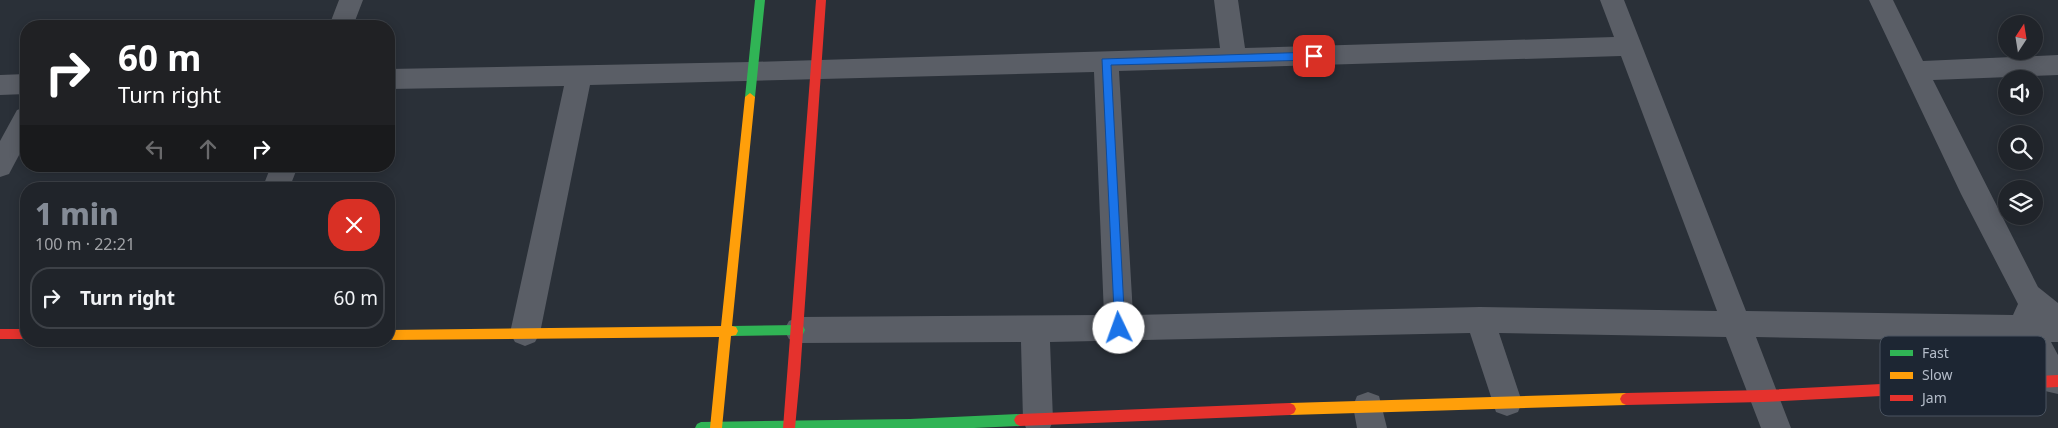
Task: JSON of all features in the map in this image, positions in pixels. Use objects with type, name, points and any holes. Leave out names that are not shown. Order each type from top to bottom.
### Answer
[{"type":"street","points":[[343,20],[351,0]]},
{"type":"street","points":[[716,428],[751,72],[760,0]]},
{"type":"street","points":[[790,427],[799,330],[814,70],[821,0]]},
{"type":"street","points":[[1226,0],[1234,58]]},
{"type":"street","points":[[1612,0],[1734,323],[1776,428]]},
{"type":"street","points":[[1881,0],[1975,194],[2028,296],[2058,321]]},
{"type":"street","points":[[395,79],[751,72],[1630,46]]},
{"type":"street","points":[[1106,62],[1119,328]]},
{"type":"street","points":[[1917,71],[2058,65]]},
{"type":"street","points":[[525,333],[578,76]]},
{"type":"street","points":[[0,85],[20,84]]},
{"type":"street","points":[[0,166],[20,128]]},
{"type":"street","points":[[2028,296],[2028,327],[2033,336]]},
{"type":"street","points":[[1480,320],[1507,402]]},
{"type":"street","points":[[395,335],[1119,328],[1480,320],[2028,327],[2058,329]]},
{"type":"street","points":[[1035,328],[1038,420]]},
{"type":"street","points":[[0,334],[20,334]]},
{"type":"street","points":[[2046,361],[2057,382]]},
{"type":"street","points":[[701,428],[1038,420],[1370,417],[1507,402],[1763,396],[1880,390]]},
{"type":"traffic: fast","points":[[750,97],[760,0]]},
{"type":"traffic: fast","points":[[732,331],[799,330]]},
{"type":"traffic: fast","points":[[701,428],[910,425],[1020,420]]},
{"type":"traffic: slow","points":[[716,428],[750,97]]},
{"type":"traffic: slow","points":[[395,335],[732,331]]},
{"type":"traffic: slow","points":[[1290,409],[1626,399]]},
{"type":"traffic: jam","points":[[789,428],[821,0]]},
{"type":"traffic: jam","points":[[0,334],[20,334]]},
{"type":"traffic: jam","points":[[2046,382],[2058,381]]},
{"type":"traffic: jam","points":[[1626,399],[1763,396],[1880,390]]},
{"type":"traffic: jam","points":[[1020,420],[1290,409]]},
{"type":"route","points":[[1119,328],[1106,62],[1314,56]]}]
